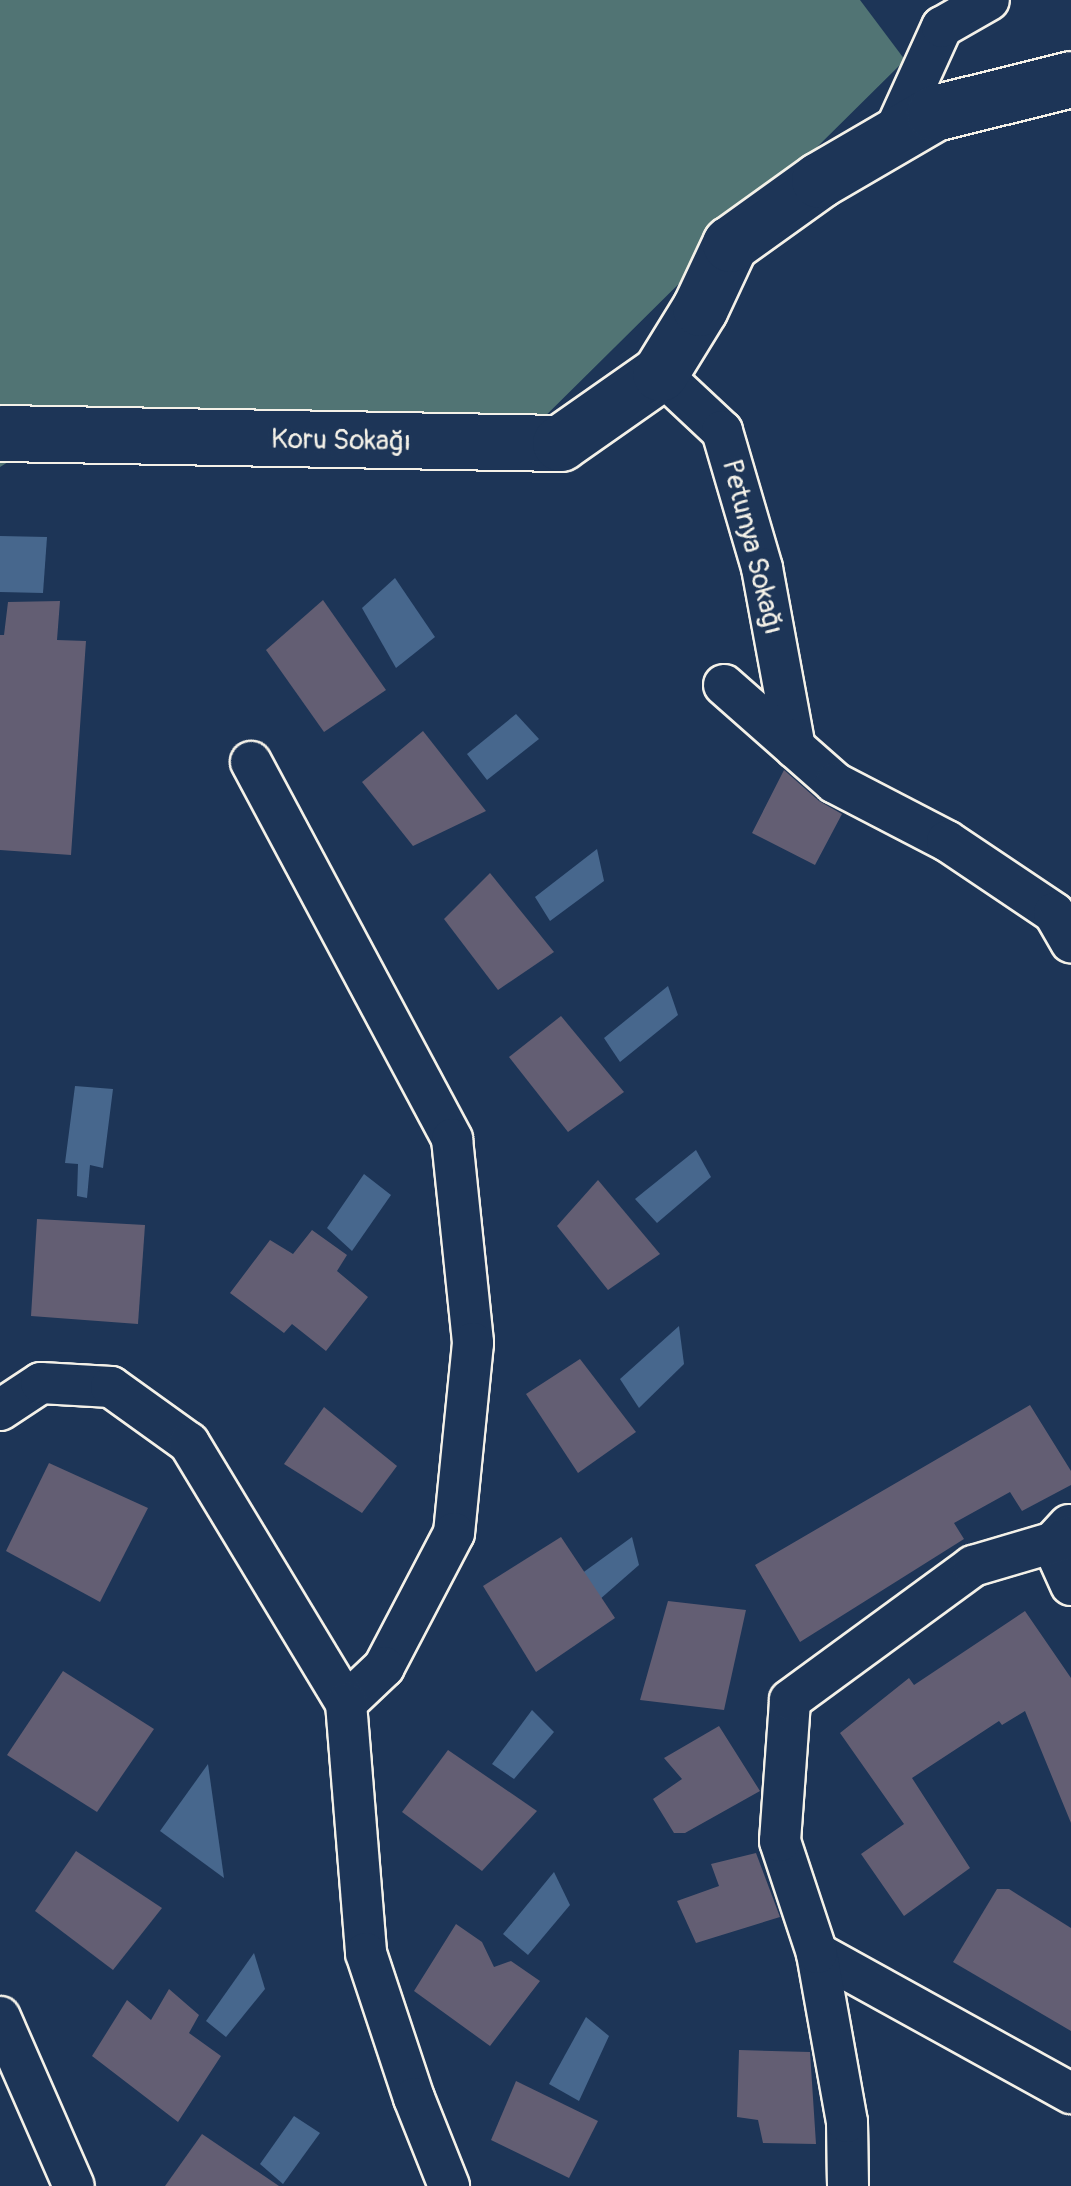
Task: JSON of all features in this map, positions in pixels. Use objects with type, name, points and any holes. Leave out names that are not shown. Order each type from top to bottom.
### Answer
[{"type":"street","points":[[892,137],[942,27],[989,0]]},
{"type":"street","points":[[660,372],[700,308],[730,244],[819,180],[934,114],[1071,79]]},
{"type":"street","name":"Koru Sokağı","points":[[0,433],[560,443],[660,372]]},
{"type":"street","name":"Petunya Sokağı","points":[[660,372],[722,432],[762,568],[795,748]]},
{"type":"street","points":[[724,685],[835,782],[947,841],[1054,913],[1071,943]]},
{"type":"street","points":[[251,762],[452,1140],[474,1343],[454,1534],[384,1667],[346,1703]]},
{"type":"street","points":[[0,1410],[41,1382],[111,1388],[190,1442],[346,1703],[366,1953],[414,2098],[449,2186]]},
{"type":"street","points":[[848,2186],[847,2122],[817,1952],[780,1841],[790,1700],[974,1566],[1064,1535],[1071,1584]]},
{"type":"street","points":[[817,1952],[1071,2093]]},
{"type":"street","points":[[0,2017],[74,2186]]},
{"type":"green space","points":[[0,0],[860,0],[905,60],[517,444],[26,451],[0,467]]},
{"type":"water","points":[[0,536],[47,537],[43,593],[0,592]]},
{"type":"water","points":[[395,578],[435,637],[396,668],[362,608]]},
{"type":"water","points":[[516,714],[539,739],[487,780],[467,754]]},
{"type":"water","points":[[597,849],[604,881],[550,921],[535,897]]},
{"type":"water","points":[[668,986],[678,1015],[620,1062],[604,1038]]},
{"type":"water","points":[[75,1086],[113,1089],[103,1168],[90,1165],[87,1198],[77,1196],[78,1164],[65,1163]]},
{"type":"water","points":[[696,1150],[711,1177],[657,1223],[635,1199]]},
{"type":"water","points":[[364,1174],[391,1195],[352,1251],[327,1228]]},
{"type":"water","points":[[679,1326],[684,1364],[639,1408],[620,1379]]},
{"type":"water","points":[[632,1537],[639,1565],[599,1600],[581,1574]]},
{"type":"water","points":[[532,1710],[554,1732],[514,1779],[492,1764]]},
{"type":"water","points":[[208,1764],[224,1878],[160,1831]]},
{"type":"water","points":[[554,1872],[570,1905],[528,1955],[503,1934]]},
{"type":"water","points":[[254,1953],[265,1989],[226,2037],[206,2021]]},
{"type":"water","points":[[586,2017],[609,2036],[579,2101],[549,2084]]},
{"type":"water","points":[[294,2116],[320,2133],[283,2184],[260,2164]]},
{"type":"building","points":[[323,600],[386,690],[324,732],[266,650]]},
{"type":"building","points":[[60,601],[57,640],[86,641],[71,855],[0,850],[0,635],[4,635],[8,602]]},
{"type":"building","points":[[423,731],[486,811],[413,846],[362,782]]},
{"type":"building","points":[[784,770],[819,801],[842,814],[815,865],[752,833]]},
{"type":"building","points":[[490,873],[554,952],[498,990],[444,919]]},
{"type":"building","points":[[561,1016],[624,1092],[568,1132],[509,1057]]},
{"type":"building","points":[[598,1180],[660,1254],[608,1290],[557,1226]]},
{"type":"building","points":[[37,1219],[145,1225],[138,1324],[31,1316]]},
{"type":"building","points":[[312,1230],[347,1255],[337,1271],[368,1297],[326,1351],[292,1324],[284,1333],[230,1293],[270,1240],[293,1254]]},
{"type":"building","points":[[580,1359],[636,1432],[578,1473],[526,1394]]},
{"type":"building","points":[[1030,1405],[1071,1471],[1071,1485],[1022,1511],[1010,1492],[954,1523],[964,1539],[800,1642],[755,1565]]},
{"type":"building","points":[[324,1407],[397,1466],[362,1513],[284,1464]]},
{"type":"building","points":[[49,1463],[148,1508],[100,1602],[6,1551]]},
{"type":"building","points":[[561,1537],[615,1618],[536,1672],[483,1586]]},
{"type":"building","points":[[668,1601],[746,1610],[724,1710],[640,1700]]},
{"type":"building","points":[[1025,1611],[1071,1678],[1071,1823],[1025,1711],[1002,1725],[999,1721],[912,1778],[970,1868],[904,1916],[861,1854],[904,1824],[840,1733],[909,1678],[914,1685]]},
{"type":"building","points":[[63,1671],[154,1729],[97,1812],[7,1755]]},
{"type":"building","points":[[719,1726],[760,1791],[685,1833],[674,1833],[653,1799],[682,1779],[664,1758]]},
{"type":"building","points":[[448,1750],[537,1811],[482,1871],[402,1812]]},
{"type":"building","points":[[76,1851],[162,1908],[113,1970],[35,1911]]},
{"type":"building","points":[[756,1853],[780,1917],[696,1943],[677,1901],[719,1886],[711,1864]]},
{"type":"building","points":[[997,1889],[1009,1889],[1071,1928],[1071,2031],[953,1962]]},
{"type":"building","points":[[456,1924],[482,1942],[494,1967],[511,1961],[540,1981],[490,2046],[414,1991]]},
{"type":"building","points":[[169,1989],[199,2015],[189,2033],[221,2056],[178,2122],[92,2056],[127,2000],[151,2020]]},
{"type":"building","points":[[739,2050],[810,2052],[816,2144],[763,2143],[758,2120],[737,2117]]},
{"type":"building","points":[[516,2081],[598,2121],[569,2178],[491,2140]]},
{"type":"building","points":[[202,2134],[279,2186],[165,2186]]}]
